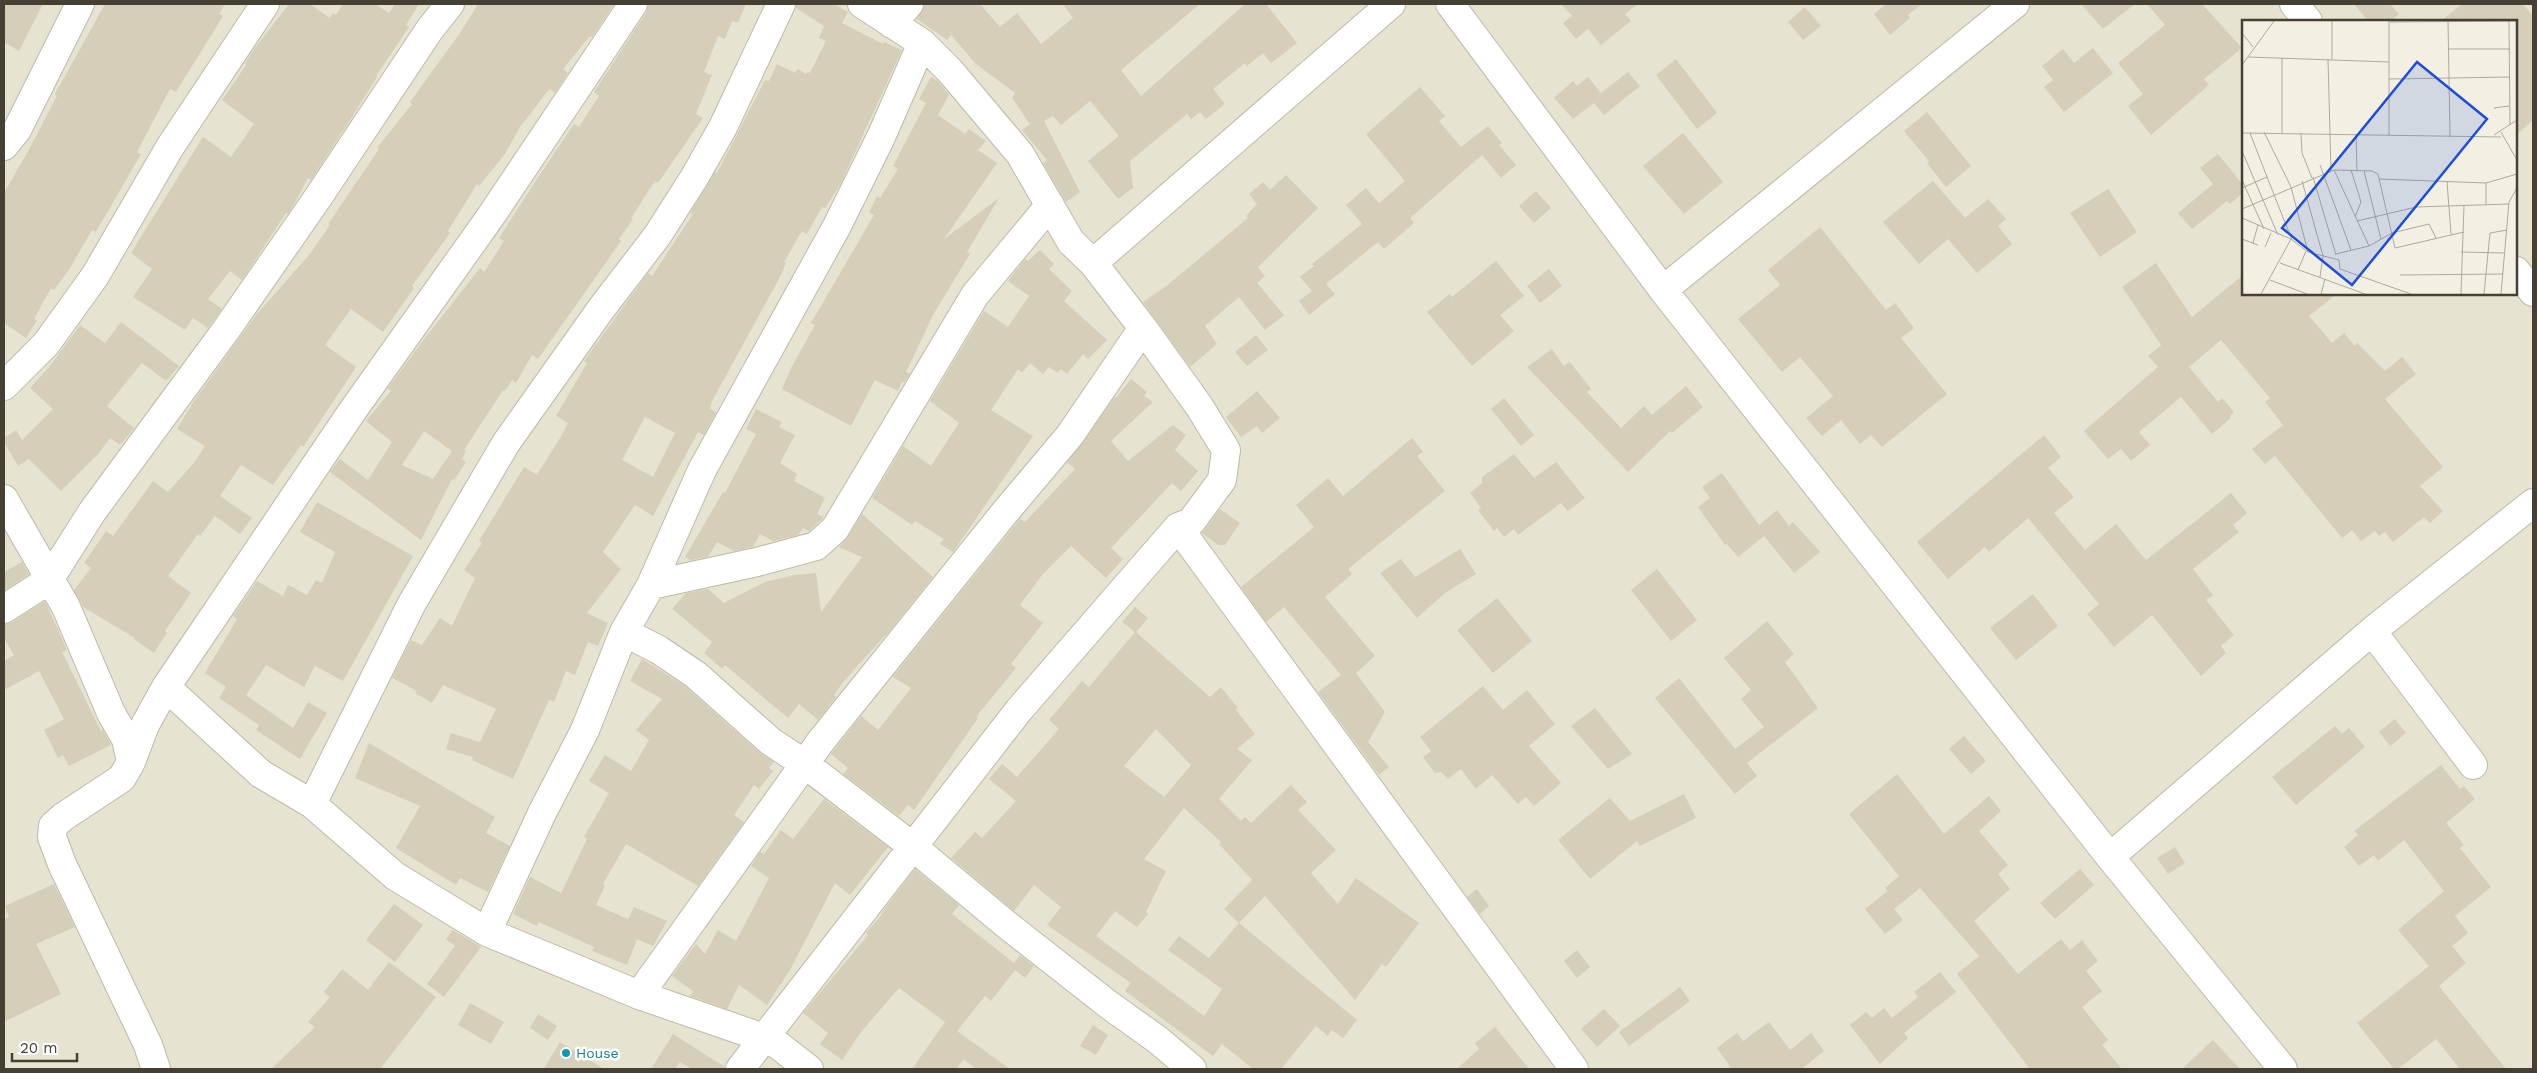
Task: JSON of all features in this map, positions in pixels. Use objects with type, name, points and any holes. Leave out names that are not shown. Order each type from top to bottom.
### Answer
[{"type":"street","points":[[4,146],[17,130],[80,4]]},
{"type":"street","points":[[4,386],[46,344],[95,276],[170,147],[265,4]]},
{"type":"street","points":[[4,609],[49,580],[92,512],[226,330],[320,196],[430,29],[450,4]]},
{"type":"street","points":[[156,1069],[148,1045],[62,864],[52,837],[53,826],[63,817],[122,778],[131,762],[145,725],[166,687],[351,413],[491,216],[633,4]]},
{"type":"street","points":[[312,804],[410,605],[506,443],[601,308],[657,236],[694,178],[723,127],[782,4]]},
{"type":"street","points":[[740,1069],[1019,710],[1178,527],[1191,522],[1222,480],[1226,450],[1199,406],[1143,328],[1093,263],[1071,242],[1020,154],[950,71],[922,43],[901,14],[862,4]]},
{"type":"street","points":[[1093,263],[1391,4]]},
{"type":"street","points":[[1450,4],[1663,290],[2110,857],[2283,1069]]},
{"type":"street","points":[[1663,290],[2015,4]]},
{"type":"street","points":[[2294,4],[2307,20]]},
{"type":"street","points":[[487,932],[542,813],[585,730],[624,632],[651,585],[702,470],[837,226],[881,137],[922,43]]},
{"type":"street","points":[[651,585],[757,562],[816,546],[835,529],[975,294],[1050,205]]},
{"type":"street","points":[[2517,272],[2533,292]]},
{"type":"street","points":[[639,995],[848,707],[1006,511],[1070,435],[1143,328]]},
{"type":"street","points":[[4,499],[66,607],[111,713],[126,739],[131,762]]},
{"type":"street","points":[[2110,857],[2372,631],[2533,503]]},
{"type":"street","points":[[1178,527],[1574,1069]]},
{"type":"street","points":[[2372,631],[2473,765]]},
{"type":"street","points":[[624,632],[659,650],[696,675],[770,741],[806,765],[912,846],[1007,925],[1109,1005],[1158,1040],[1192,1069]]},
{"type":"street","points":[[166,687],[261,774],[312,804],[395,876],[487,932],[639,995],[764,1038],[778,1045],[809,1069]]},
{"type":"shaded area","points":[[4,4],[2533,4],[2533,1069],[4,1069]]},
{"type":"building","points":[[4,4],[43,4],[19,51],[4,42]]},
{"type":"building","points":[[105,4],[225,4],[219,14],[223,16],[176,92],[170,89],[137,152],[141,154],[96,232],[92,230],[70,268],[54,290],[51,288],[34,319],[37,320],[26,338],[4,323],[4,193],[57,96],[55,94]]},
{"type":"building","points":[[289,4],[310,4],[330,18],[333,13],[336,15],[343,4],[375,4],[389,13],[395,4],[419,4],[406,25],[409,27],[376,76],[347,125],[311,180],[308,178],[288,214],[286,213],[242,280],[230,271],[208,299],[222,309],[208,328],[193,318],[185,330],[133,297],[152,269],[131,253],[203,137],[231,157],[254,124],[222,100],[246,65],[245,63],[255,48]]},
{"type":"building","points":[[478,4],[614,4],[592,37],[590,36],[563,69],[568,73],[555,93],[550,89],[547,92],[520,127],[505,154],[479,186],[477,184],[448,231],[450,233],[412,286],[414,288],[383,332],[351,309],[325,345],[356,367],[303,447],[301,445],[273,485],[241,465],[220,496],[252,518],[240,534],[215,516],[200,536],[198,534],[168,576],[191,593],[165,631],[167,633],[154,653],[135,638],[83,607],[74,590],[91,568],[84,563],[106,531],[113,536],[153,481],[168,492],[193,464],[205,446],[177,429],[194,401],[256,315],[310,254],[379,149],[377,148],[412,104],[410,102],[460,33]]},
{"type":"building","points":[[648,4],[746,4],[738,23],[732,21],[725,39],[718,36],[704,72],[712,75],[696,114],[703,118],[658,183],[655,181],[619,239],[621,241],[538,359],[532,355],[516,383],[512,380],[505,391],[503,390],[464,450],[466,451],[462,459],[466,462],[454,480],[452,479],[421,540],[330,472],[340,459],[368,480],[392,442],[366,421],[391,391],[388,388],[425,338],[480,268],[484,272],[504,241],[499,238],[574,124],[579,127],[599,96],[594,92],[646,13]],"holes":[[[424,431],[452,451],[433,479],[402,465]]]},
{"type":"building","points":[[796,4],[834,4],[848,12],[842,23],[883,44],[884,42],[902,50],[840,185],[825,208],[822,207],[807,234],[802,231],[784,262],[786,263],[780,277],[712,401],[710,409],[716,412],[704,435],[698,432],[653,516],[635,505],[603,552],[621,569],[587,613],[608,623],[598,646],[588,642],[575,675],[566,671],[554,702],[549,700],[513,779],[472,760],[473,757],[446,749],[451,733],[480,742],[496,709],[443,685],[432,703],[415,693],[417,691],[392,678],[411,640],[422,645],[440,618],[452,626],[475,578],[464,570],[482,543],[479,541],[524,467],[537,475],[560,438],[568,423],[556,416],[587,363],[584,361],[648,273],[652,276],[693,214],[690,213],[715,172],[717,173],[765,80],[769,81],[777,64],[795,73],[798,69],[806,74],[810,73],[826,41],[819,38],[824,26],[796,8]],"holes":[[[645,417],[675,433],[653,477],[622,460]]]},
{"type":"building","points":[[924,4],[980,4],[1000,27],[1017,13],[1041,44],[1073,18],[1063,4],[1200,4],[1121,70],[1141,96],[1245,4],[1266,4],[1297,43],[1271,63],[1263,53],[1247,66],[1245,63],[1213,89],[1225,104],[1206,119],[1200,112],[1191,119],[1187,114],[1130,161],[1133,188],[1118,199],[1088,161],[1119,136],[1090,101],[1061,125],[1053,116],[1044,121],[1080,192],[1066,202],[1043,163],[1047,160],[1022,130],[1030,124],[1012,98],[1015,93],[976,64],[951,35],[947,40],[917,19]]},
{"type":"building","points":[[1561,4],[1638,4],[1625,14],[1631,21],[1601,45],[1588,29],[1576,39],[1563,23],[1572,16]]},
{"type":"building","points":[[1886,4],[1922,4],[1908,15],[1910,18],[1890,35],[1874,14]]},
{"type":"building","points":[[2081,4],[2135,4],[2103,29]]},
{"type":"building","points":[[2147,4],[2202,4],[2242,48],[2204,79],[2209,85],[2151,135],[2128,106],[2143,94],[2118,63],[2165,25]]},
{"type":"building","points":[[2354,4],[2390,4],[2399,14],[2391,20],[2367,20]]},
{"type":"building","points":[[2462,4],[2523,4],[2533,16],[2533,120],[2517,134],[2517,20],[2442,20]]},
{"type":"building","points":[[1805,7],[1821,26],[1803,40],[1788,22]]},
{"type":"building","points":[[2093,48],[2113,73],[2064,112],[2044,87],[2053,80],[2042,66],[2063,49],[2074,63]]},
{"type":"building","points":[[1676,59],[1717,113],[1697,129],[1656,75]]},
{"type":"building","points":[[1628,72],[1640,86],[1604,115],[1594,103],[1573,119],[1554,98],[1573,81],[1577,86],[1588,77],[1601,93]]},
{"type":"building","points":[[931,77],[938,81],[949,95],[938,115],[965,134],[969,129],[986,141],[978,150],[997,163],[944,239],[999,198],[967,252],[970,254],[934,313],[906,372],[910,374],[904,383],[902,381],[898,391],[875,380],[851,426],[782,389],[791,368],[815,325],[811,323],[874,215],[869,212],[877,196],[880,198],[898,169],[893,166],[926,103],[919,99]]},
{"type":"building","points":[[1420,87],[1445,116],[1439,121],[1461,147],[1488,126],[1502,143],[1499,145],[1516,165],[1501,178],[1482,155],[1410,218],[1414,223],[1384,249],[1378,242],[1326,284],[1335,294],[1309,315],[1299,301],[1312,291],[1300,277],[1314,266],[1312,264],[1362,224],[1346,205],[1366,188],[1379,203],[1405,181],[1366,134]]},
{"type":"building","points":[[1927,112],[1971,166],[1946,187],[1927,163],[1929,161],[1904,131]]},
{"type":"building","points":[[1683,133],[1723,182],[1684,214],[1643,166]]},
{"type":"building","points":[[2218,154],[2242,184],[2242,194],[2230,204],[2227,201],[2192,229],[2178,213],[2213,184],[2200,168]]},
{"type":"building","points":[[1286,175],[1318,208],[1258,267],[1265,276],[1257,283],[1284,315],[1265,330],[1239,297],[1205,326],[1217,344],[1190,367],[1143,302],[1165,287],[1248,218],[1246,216],[1257,204],[1249,194],[1263,182],[1270,190]]},
{"type":"building","points":[[1933,181],[1965,218],[1988,199],[2006,219],[1998,226],[2012,244],[1977,273],[1948,239],[1919,264],[1883,222]]},
{"type":"building","points":[[2108,189],[2137,232],[2100,257],[2070,213]]},
{"type":"building","points":[[1536,191],[1551,208],[1534,223],[1519,206]]},
{"type":"building","points":[[1820,227],[1886,310],[1895,303],[1914,328],[1901,338],[1947,394],[1882,447],[1871,435],[1860,444],[1841,420],[1822,436],[1806,418],[1833,396],[1800,357],[1782,372],[1738,319],[1780,285],[1768,270]]},
{"type":"building","points":[[1040,250],[1054,264],[1049,269],[1072,291],[1064,301],[1107,340],[1088,359],[1083,354],[1067,374],[1061,369],[1058,373],[1049,367],[1043,374],[1030,363],[1022,373],[1018,369],[991,410],[1033,436],[953,552],[940,544],[944,539],[915,521],[912,525],[872,498],[903,446],[931,466],[959,423],[930,401],[984,311],[1008,327],[1029,296],[1008,281],[1025,259],[1028,261]]},
{"type":"building","points":[[1496,261],[1524,296],[1500,315],[1514,331],[1472,366],[1427,312],[1450,294],[1452,297]]},
{"type":"building","points":[[2156,263],[2192,317],[2242,276],[2242,295],[2336,295],[2309,316],[2332,343],[2344,333],[2355,346],[2357,343],[2385,371],[2402,357],[2416,374],[2385,399],[2443,467],[2420,486],[2443,511],[2430,523],[2424,517],[2393,542],[2385,532],[2379,536],[2375,531],[2361,541],[2352,530],[2342,538],[2275,456],[2265,464],[2252,449],[2283,425],[2265,402],[2270,398],[2221,340],[2189,367],[2218,402],[2222,398],[2234,412],[2230,416],[2231,418],[2212,434],[2181,397],[2139,432],[2150,445],[2131,461],[2121,449],[2108,459],[2084,431],[2158,367],[2148,356],[2161,345],[2122,287]]},
{"type":"building","points":[[1549,269],[1562,286],[1540,303],[1527,286]]},
{"type":"building","points":[[121,322],[179,366],[166,381],[142,363],[107,406],[134,428],[120,445],[110,438],[99,453],[61,491],[29,459],[18,466],[4,442],[4,438],[16,430],[22,440],[53,409],[30,388],[50,366],[80,325],[105,343]]},
{"type":"building","points":[[1256,335],[1268,350],[1247,366],[1235,352]]},
{"type":"building","points":[[1552,349],[1564,366],[1570,362],[1591,389],[1587,392],[1621,428],[1644,406],[1652,415],[1686,386],[1703,407],[1672,433],[1670,431],[1628,472],[1527,367]]},
{"type":"building","points":[[1131,379],[1147,392],[1144,396],[1153,402],[1111,441],[1128,461],[1173,425],[1186,435],[1175,450],[1198,471],[1181,491],[1172,483],[1111,548],[1123,559],[1106,578],[1071,546],[1042,575],[1020,605],[1043,623],[1011,664],[1016,668],[976,717],[978,718],[914,810],[908,805],[899,816],[843,774],[848,768],[831,754],[861,716],[878,730],[911,688],[893,677],[895,674],[1020,519],[1025,522],[1075,469],[1067,462],[1115,397]]},
{"type":"building","points":[[1257,391],[1280,418],[1262,433],[1257,426],[1241,437],[1226,417]]},
{"type":"building","points":[[1504,398],[1534,435],[1521,446],[1491,409]]},
{"type":"building","points":[[756,409],[782,422],[779,427],[795,435],[780,463],[797,474],[794,481],[825,498],[817,514],[824,517],[809,531],[803,528],[798,535],[773,541],[760,534],[753,547],[734,551],[717,542],[708,557],[691,560],[685,557],[723,492],[725,493],[756,434],[746,429]]},
{"type":"building","points":[[2044,435],[2061,457],[2048,468],[2074,497],[2054,513],[2085,550],[2116,524],[2146,560],[2231,493],[2247,513],[2233,525],[2239,532],[2193,569],[2213,595],[2206,600],[2234,635],[2221,646],[2226,653],[2201,676],[2152,615],[2114,647],[2087,614],[2099,604],[2028,518],[1989,552],[1985,547],[1948,579],[1917,542]]},
{"type":"building","points":[[1412,438],[1423,452],[1417,456],[1445,491],[1348,569],[1352,574],[1325,597],[1375,656],[1356,673],[1385,712],[1368,742],[1389,767],[1379,775],[1318,692],[1341,675],[1284,607],[1266,622],[1241,587],[1314,527],[1296,505],[1328,478],[1343,496]]},
{"type":"building","points":[[1514,454],[1534,478],[1556,462],[1585,498],[1568,511],[1561,503],[1518,535],[1514,529],[1504,537],[1497,528],[1494,531],[1478,510],[1481,508],[1470,493],[1482,483],[1482,477]]},
{"type":"building","points":[[1722,473],[1759,525],[1777,510],[1789,526],[1793,522],[1820,552],[1794,573],[1764,536],[1738,557],[1727,544],[1725,545],[1698,507],[1710,498],[1702,487]]},
{"type":"building","points":[[317,502],[413,556],[343,681],[315,666],[304,687],[266,665],[246,695],[293,728],[308,702],[327,713],[300,759],[256,730],[259,725],[219,698],[226,687],[205,673],[237,619],[233,616],[257,581],[283,596],[288,585],[307,595],[316,580],[322,583],[335,552],[300,532]]},
{"type":"building","points":[[1220,509],[1240,523],[1225,545],[1218,545],[1202,533]]},
{"type":"building","points":[[862,514],[933,577],[891,629],[843,682],[834,695],[836,697],[818,720],[799,704],[788,718],[725,665],[722,669],[704,653],[712,642],[672,609],[686,593],[708,589],[724,603],[765,582],[795,575],[816,573],[821,612],[862,557],[839,547],[848,537]]},
{"type":"building","points":[[1460,549],[1476,574],[1445,593],[1417,618],[1380,573],[1401,559],[1415,577]]},
{"type":"building","points":[[22,562],[29,574],[4,591],[4,572]]},
{"type":"building","points":[[1657,569],[1697,620],[1671,641],[1631,590]]},
{"type":"building","points":[[2033,594],[2058,626],[2016,660],[1990,628]]},
{"type":"building","points":[[1497,598],[1532,641],[1493,673],[1457,630]]},
{"type":"building","points":[[45,601],[67,650],[62,652],[101,731],[103,730],[111,745],[69,766],[63,755],[58,758],[44,730],[64,719],[39,671],[4,690],[4,661],[14,655],[4,638],[4,624],[12,622]]},
{"type":"building","points":[[1135,607],[1148,618],[1136,632],[1210,697],[1221,687],[1255,734],[1237,749],[1252,760],[1219,799],[1241,821],[1245,817],[1251,823],[1291,785],[1307,802],[1298,810],[1336,850],[1311,873],[1338,904],[1356,878],[1419,923],[1386,967],[1382,964],[1355,1000],[1265,896],[1239,923],[1357,1020],[1343,1038],[1332,1030],[1328,1036],[1316,1026],[1281,1069],[1253,1069],[1222,1044],[1213,1056],[1125,991],[1131,983],[1047,925],[1061,907],[1034,885],[1014,911],[951,858],[975,832],[982,838],[1016,801],[989,779],[1002,764],[1017,777],[1059,729],[1049,720],[1082,681],[1089,687],[1135,632],[1122,622]],"holes":[[[1156,729],[1191,765],[1164,797],[1124,766]],[[1184,808],[1221,842],[1219,844],[1252,880],[1224,909],[1239,923],[1209,958],[1179,936],[1168,950],[1222,989],[1204,1016],[1096,936],[1115,911],[1137,927],[1148,914],[1146,912],[1166,871],[1144,859]]]},
{"type":"building","points":[[1767,621],[1794,654],[1785,662],[1818,708],[1747,763],[1757,776],[1735,794],[1655,698],[1679,678],[1735,749],[1764,727],[1741,699],[1751,690],[1724,658]]},
{"type":"building","points":[[642,659],[686,687],[760,753],[774,762],[769,768],[773,771],[759,789],[754,785],[734,815],[744,822],[698,886],[626,844],[603,884],[605,886],[596,905],[628,919],[634,907],[667,921],[653,946],[637,939],[627,965],[592,951],[594,947],[539,922],[537,926],[513,914],[530,877],[561,893],[587,839],[584,837],[609,793],[589,781],[605,755],[631,771],[649,740],[636,730],[662,699],[630,681]]},
{"type":"building","points":[[1483,686],[1503,710],[1527,690],[1555,724],[1529,746],[1561,783],[1534,806],[1526,797],[1518,804],[1492,775],[1476,789],[1461,769],[1448,779],[1441,772],[1435,773],[1423,757],[1431,751],[1420,737]]},
{"type":"building","points":[[1595,708],[1632,754],[1608,769],[1571,726]]},
{"type":"building","points":[[2395,719],[2406,733],[2390,746],[2379,732]]},
{"type":"building","points":[[2335,726],[2342,734],[2349,728],[2365,747],[2296,805],[2272,777]]},
{"type":"building","points":[[1964,736],[1986,761],[1971,774],[1949,749]]},
{"type":"building","points":[[369,743],[495,817],[486,833],[510,846],[488,892],[460,878],[456,885],[396,848],[420,806],[355,778]]},
{"type":"building","points":[[2441,765],[2460,789],[2464,786],[2475,799],[2446,823],[2464,845],[2460,848],[2491,887],[2455,916],[2468,933],[2452,946],[2466,963],[2439,986],[2506,1069],[2460,1069],[2436,1039],[2398,1069],[2394,1069],[2357,1023],[2429,966],[2398,930],[2444,891],[2404,840],[2378,861],[2374,855],[2359,866],[2344,847],[2358,835],[2354,831]]},
{"type":"building","points":[[1897,774],[1944,834],[1989,796],[2001,811],[1979,831],[2008,865],[1998,874],[2010,889],[1974,921],[2018,974],[2061,939],[2070,950],[2082,940],[2098,961],[2086,971],[2102,991],[2082,1007],[2108,1040],[2102,1045],[2122,1069],[2030,1069],[1957,974],[1979,956],[1920,888],[1894,909],[1903,920],[1885,934],[1865,909],[1888,891],[1885,888],[1899,876],[1849,814]]},
{"type":"building","points":[[1684,794],[1696,818],[1640,846],[1637,841],[1590,879],[1558,840],[1610,798],[1630,821]]},
{"type":"building","points":[[824,799],[888,847],[850,895],[835,883],[790,970],[767,1005],[739,985],[727,1009],[690,996],[693,991],[672,976],[696,944],[705,954],[718,930],[736,941],[769,878],[751,866],[760,852],[764,854],[781,830],[793,839]]},
{"type":"building","points":[[2175,847],[2185,863],[2168,874],[2157,858]]},
{"type":"building","points":[[915,869],[959,905],[952,914],[1014,963],[1020,955],[1034,966],[1025,978],[1015,970],[991,1001],[985,996],[957,1031],[1010,1069],[976,1069],[964,1059],[956,1069],[912,1069],[945,1022],[899,988],[861,1032],[842,1060],[820,1044],[828,1033],[803,1013],[868,935],[866,933]]},
{"type":"building","points":[[2080,869],[2094,885],[2055,919],[2040,903]]},
{"type":"building","points":[[54,884],[75,927],[36,944],[61,994],[4,1022],[4,920],[9,917],[5,906]]},
{"type":"building","points":[[1477,889],[1489,906],[1480,914],[1467,897]]},
{"type":"building","points":[[394,904],[423,925],[395,962],[366,940]]},
{"type":"building","points":[[453,930],[481,947],[444,997],[427,984],[455,946],[446,939]]},
{"type":"building","points":[[1577,950],[1590,967],[1577,978],[1564,961]]},
{"type":"building","points":[[389,962],[436,997],[380,1069],[271,1069],[315,1027],[308,1022],[330,997],[324,992],[342,969],[368,990]]},
{"type":"building","points":[[1940,972],[1956,992],[1904,1033],[1908,1038],[1880,1064],[1850,1025],[1866,1012],[1872,1018],[1884,1008],[1892,1018],[1918,997],[1914,992]]},
{"type":"building","points":[[1680,987],[1690,1001],[1629,1046],[1619,1032]]},
{"type":"building","points":[[470,1003],[504,1022],[491,1044],[458,1025]]},
{"type":"building","points":[[1604,1009],[1620,1026],[1597,1047],[1581,1029]]},
{"type":"building","points":[[538,1014],[557,1026],[548,1040],[530,1028]]},
{"type":"building","points":[[1769,1022],[1790,1050],[1811,1033],[1824,1051],[1804,1069],[1732,1069],[1717,1048],[1737,1033],[1743,1041]]},
{"type":"building","points":[[1093,1025],[1108,1035],[1096,1055],[1080,1046]]},
{"type":"building","points":[[1495,1027],[1529,1069],[1457,1069],[1479,1049],[1475,1043]]},
{"type":"building","points":[[673,1034],[725,1067],[725,1069],[692,1069],[680,1062],[675,1069],[651,1069]]},
{"type":"building","points":[[2213,1040],[2240,1069],[2182,1069]]},
{"type":"building","name":"House","points":[[560,1042],[604,1069],[544,1069]]},
{"type":"place","name":"House","points":[[566,1053]]}]
